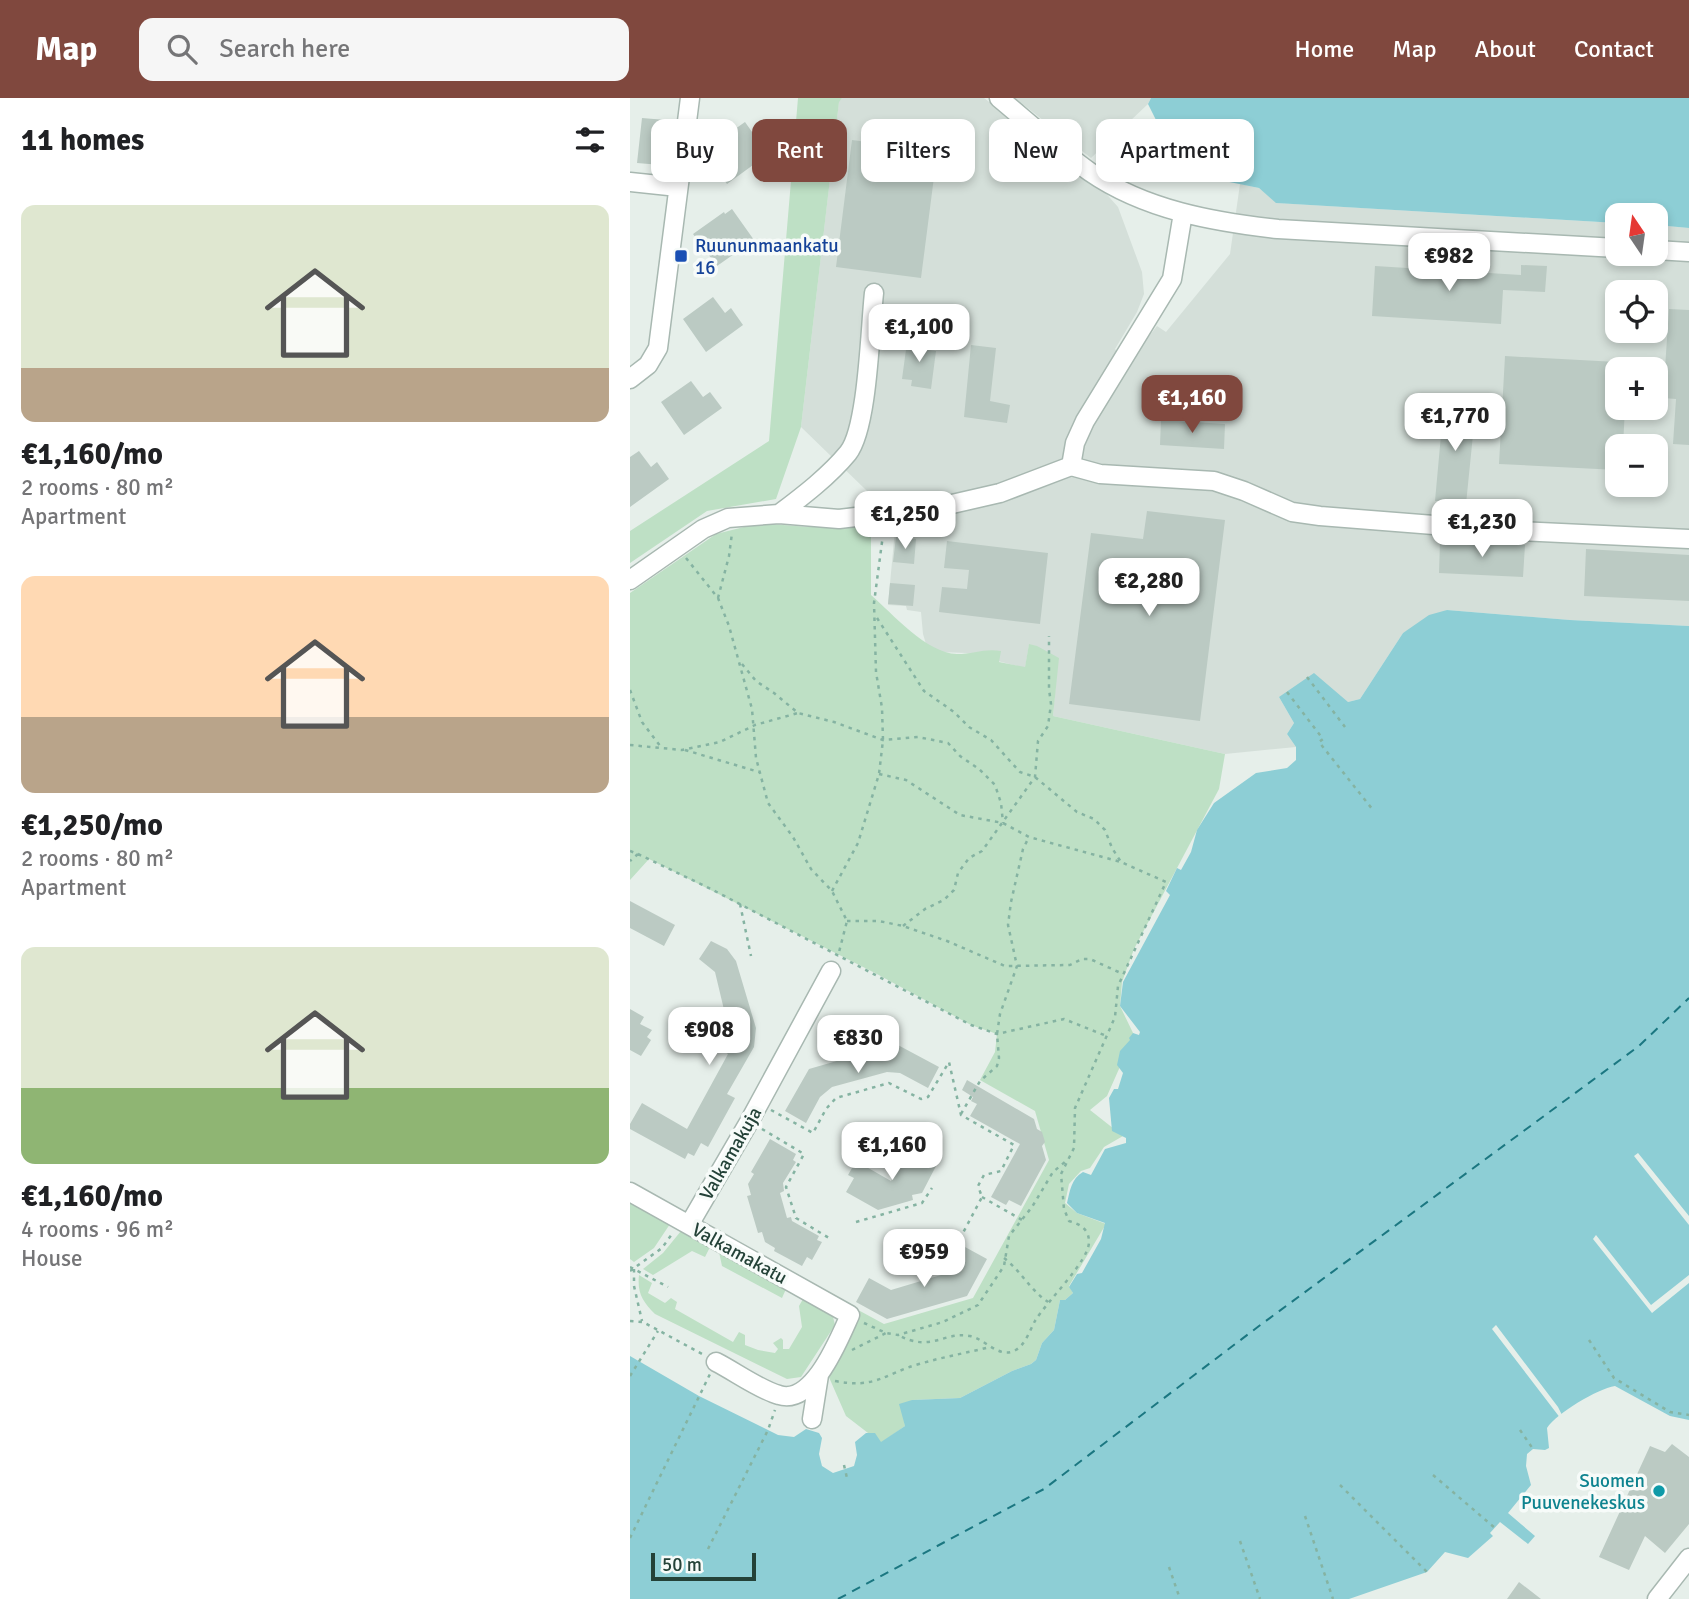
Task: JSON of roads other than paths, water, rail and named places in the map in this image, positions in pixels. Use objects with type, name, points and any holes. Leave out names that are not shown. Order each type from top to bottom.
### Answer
[{"type":"street","points":[[630,379],[648,365],[658,348],[690,98]]},
{"type":"street","points":[[999,98],[1091,173],[1146,202],[1183,213],[1234,224],[1278,229],[1605,247]]},
{"type":"street","points":[[630,182],[678,187]]},
{"type":"street","points":[[1071,466],[1075,443],[1085,421],[1172,279],[1183,213]]},
{"type":"street","points":[[1668,251],[1689,252]]},
{"type":"street","points":[[779,514],[805,495],[850,451],[863,412],[874,293]]},
{"type":"street","points":[[630,580],[703,529],[728,518],[779,514],[839,519],[939,508],[1000,493],[1071,466],[1100,474],[1214,481],[1292,512],[1321,516],[1497,530],[1689,540]]},
{"type":"street","name":"Valkamakuja","points":[[686,1223],[749,1122],[834,963]]},
{"type":"street","name":"Valkamakatu","points":[[630,1192],[849,1315],[827,1374]]},
{"type":"street","points":[[716,1362],[780,1396],[794,1395],[827,1374]]},
{"type":"street","points":[[812,1419],[827,1374]]},
{"type":"street","points":[[1657,1599],[1689,1558]]},
{"type":"water","points":[[1151,98],[1689,98],[1689,228],[1668,226],[1668,203],[1605,203],[1605,222],[1276,203],[1259,188],[1229,182],[1254,182],[1254,119],[1156,119],[1148,104]]},
{"type":"water","points":[[1447,610],[1689,626],[1689,1420],[1670,1416],[1615,1386],[1588,1397],[1568,1409],[1547,1428],[1549,1448],[1533,1449],[1527,1454],[1526,1466],[1531,1485],[1508,1513],[1535,1536],[1528,1544],[1500,1522],[1490,1533],[1493,1536],[1468,1558],[1445,1552],[1427,1572],[1349,1599],[630,1599],[630,1356],[699,1396],[778,1435],[794,1437],[806,1429],[819,1433],[822,1438],[819,1454],[822,1466],[833,1473],[854,1466],[857,1455],[855,1442],[866,1433],[875,1433],[881,1442],[905,1426],[899,1404],[912,1400],[960,1398],[1036,1360],[1042,1343],[1054,1330],[1060,1300],[1065,1300],[1073,1293],[1069,1287],[1077,1274],[1082,1273],[1101,1239],[1105,1223],[1077,1213],[1067,1203],[1069,1194],[1079,1175],[1083,1172],[1091,1175],[1105,1149],[1126,1143],[1126,1138],[1112,1131],[1109,1098],[1114,1089],[1118,1089],[1123,1073],[1117,1065],[1120,1051],[1133,1033],[1139,1035],[1140,1032],[1120,1006],[1123,982],[1170,895],[1166,891],[1177,868],[1181,870],[1191,852],[1197,830],[1214,803],[1256,773],[1287,768],[1296,760],[1296,747],[1287,734],[1294,723],[1279,697],[1314,673],[1348,702],[1360,699],[1403,633],[1429,615]]},
{"type":"place","name":"Ruununmaankatu 16","points":[[681,256]]},
{"type":"place","name":"Suomen Puuvenekeskus","points":[[1659,1491]]}]
